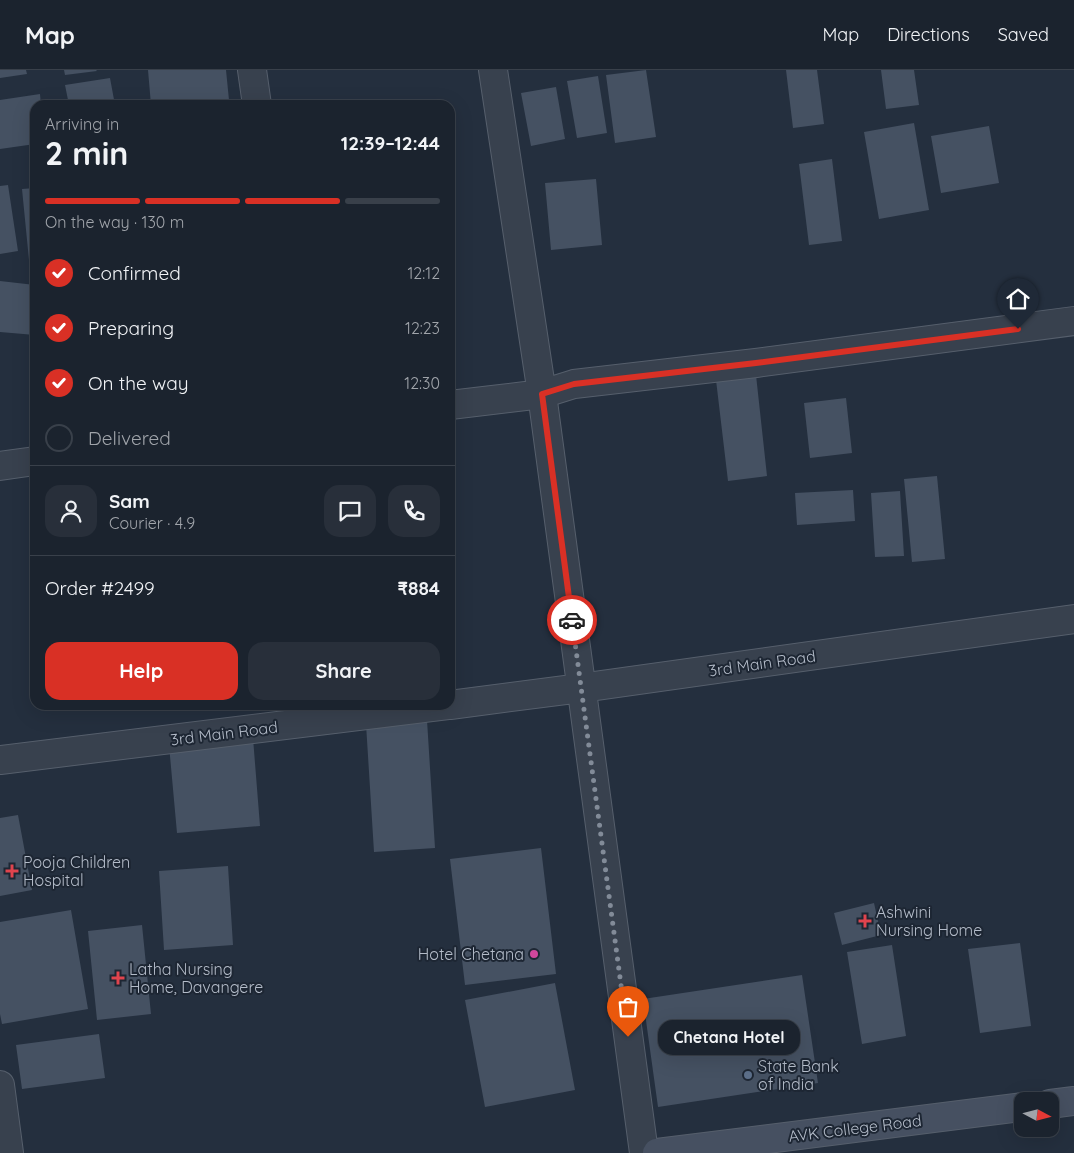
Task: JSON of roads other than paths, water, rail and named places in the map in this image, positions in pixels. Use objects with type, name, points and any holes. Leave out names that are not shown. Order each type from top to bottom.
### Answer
[{"type":"main road","points":[[1059,1103],[1074,1101]]},
{"type":"main road","name":"AVK College Road","points":[[657,1153],[1014,1108]]},
{"type":"street","points":[[252,70],[257,100]]},
{"type":"street","points":[[493,70],[542,394],[644,1153]]},
{"type":"street","points":[[455,403],[542,394],[574,384],[785,359],[1074,321]]},
{"type":"street","points":[[0,466],[30,462]]},
{"type":"street","name":"3rd Main Road","points":[[455,704],[1074,619]]},
{"type":"street","name":"3rd Main Road","points":[[0,760],[408,710]]},
{"type":"street","points":[[0,1085],[9,1153]]},
{"type":"place","name":"Pooja Children Hospital","points":[[12,871]]},
{"type":"place","name":"Ashwini Nursing Home","points":[[865,921]]},
{"type":"place","name":"Hotel Chetana","points":[[534,954]]},
{"type":"place","name":"Latha Nursing Home, Davangere","points":[[118,978]]},
{"type":"place","name":"Chetana Hotel","points":[[628,1037]]},
{"type":"place","name":"State Bank of India","points":[[748,1075]]}]
